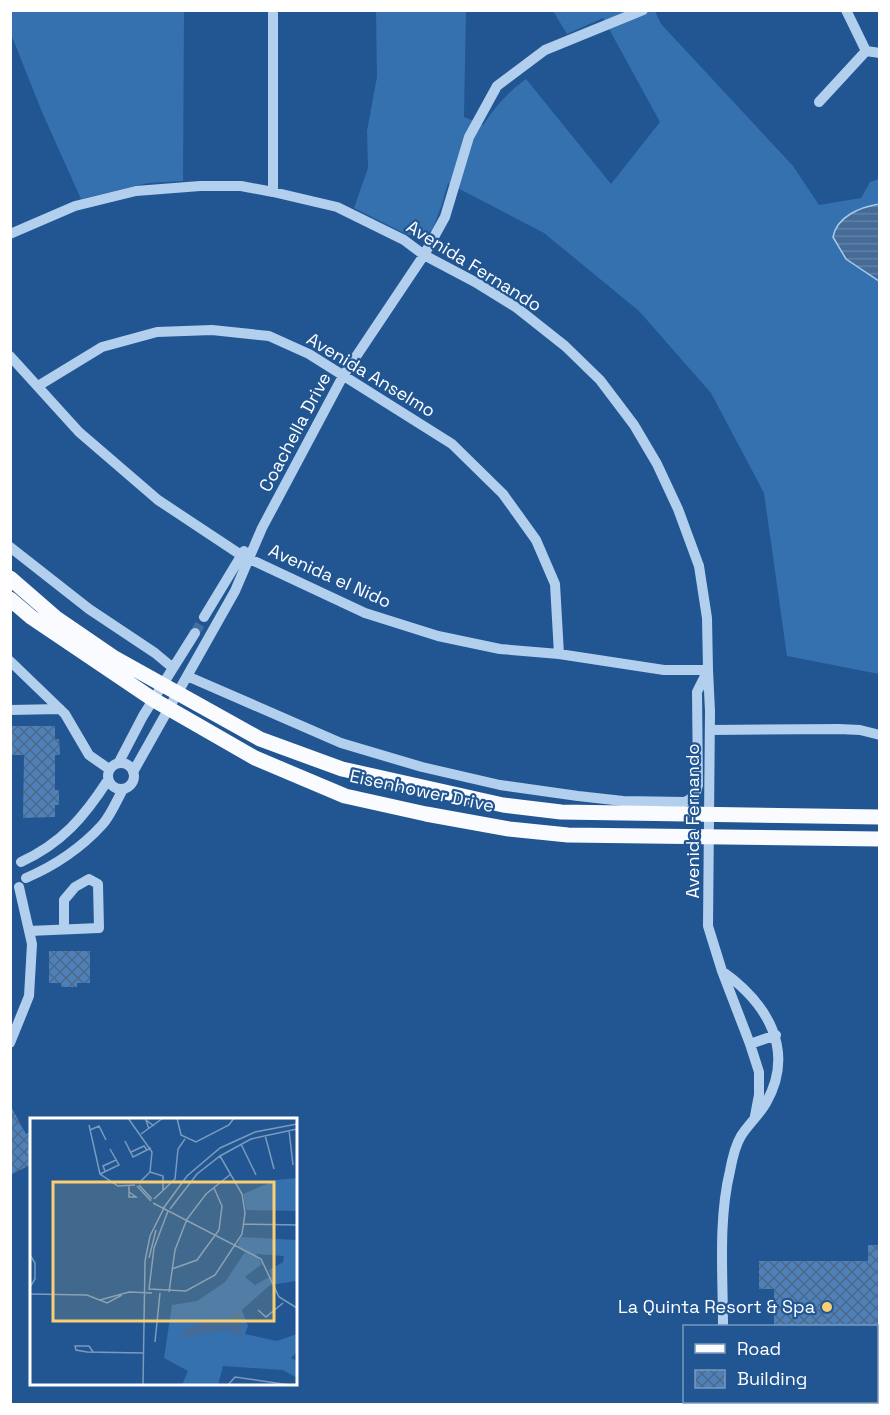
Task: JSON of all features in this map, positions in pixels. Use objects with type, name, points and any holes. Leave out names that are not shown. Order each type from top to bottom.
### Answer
[{"type":"main road","name":"Eisenhower Drive","points":[[10,578],[56,618],[113,657],[260,739],[342,769],[503,805],[561,812],[879,817]]},
{"type":"main road","name":"Eisenhower Drive","points":[[10,599],[31,617],[153,700],[255,758],[345,796],[509,829],[568,835],[879,839]]},
{"type":"street","points":[[273,10],[273,192]]},
{"type":"street","name":"Coachella Drive","points":[[204,617],[262,528],[344,376],[424,255],[445,217],[468,137],[496,86],[545,50],[644,10]]},
{"type":"street","points":[[846,10],[866,51]]},
{"type":"street","points":[[866,51],[879,53]]},
{"type":"street","points":[[819,102],[866,51]]},
{"type":"street","name":"Avenida Fernando","points":[[10,234],[75,206],[136,191],[240,186],[337,207],[404,240],[424,255],[517,308],[565,346],[600,380],[634,425],[657,465],[678,509],[699,566],[707,618],[710,730],[708,926],[759,1072],[759,1095],[755,1116]]},
{"type":"street","name":"Avenida Anselmo","points":[[38,386],[102,347],[157,332],[212,330],[269,336],[309,354],[452,444],[503,494],[536,540],[555,584],[559,654]]},
{"type":"street","name":"Avenida el Nido","points":[[10,356],[79,432],[158,500],[245,556],[365,613],[428,633],[500,649],[559,654],[664,670],[708,670]]},
{"type":"street","points":[[10,547],[89,609],[155,653],[173,668]]},
{"type":"street","name":"Coachella Drive","points":[[19,884],[58,862],[103,824],[123,789],[132,782],[134,772],[235,591],[245,556]]},
{"type":"street","points":[[16,861],[38,855],[68,832],[91,806],[195,633]]},
{"type":"street","points":[[10,661],[60,709],[75,729],[89,755],[109,775],[113,786],[123,789]]},
{"type":"street","name":"Avenida Fernando","points":[[685,802],[695,796],[698,785],[698,692],[708,670]]},
{"type":"street","name":"Eisenhower Drive","points":[[188,676],[341,743],[422,767],[500,785],[578,796],[623,801],[685,802]]},
{"type":"street","points":[[10,710],[60,709]]},
{"type":"street","points":[[710,730],[839,729],[860,730],[879,735]]},
{"type":"street","points":[[119,762],[126,764],[134,772]]},
{"type":"street","points":[[10,1042],[29,996],[32,944],[19,884],[26,869],[16,861]]},
{"type":"street","points":[[29,931],[99,928],[98,884],[89,879],[75,887],[64,900],[64,929]]},
{"type":"street","name":"Avenida Fernando","points":[[722,971],[740,984],[769,1020],[776,1035],[779,1068],[765,1104],[739,1139],[724,1200],[723,1325]]},
{"type":"street","points":[[750,1044],[776,1035]]},
{"type":"shaded area","points":[[11,11],[184,11],[183,181],[148,183],[81,199],[42,112],[11,34]]},
{"type":"shaded area","points":[[376,11],[466,11],[464,117],[483,125],[502,100],[526,79],[611,184],[660,122],[603,18],[567,34],[553,11],[655,11],[661,24],[793,166],[819,205],[861,198],[870,182],[879,179],[879,674],[787,656],[764,493],[711,393],[639,311],[544,233],[448,183],[432,230],[420,238],[406,234],[354,208],[368,168],[367,131],[377,77]]},
{"type":"shaded area","points":[[880,204],[879,281],[846,259],[833,237],[839,223],[845,218],[865,207]]},
{"type":"building","points":[[10,726],[55,726],[55,739],[59,739],[60,755],[55,755],[55,790],[59,790],[59,805],[55,805],[55,817],[23,818],[24,755],[10,755]]},
{"type":"building","points":[[49,951],[90,951],[90,983],[77,983],[77,987],[61,987],[61,983],[49,983]]},
{"type":"building","points":[[10,1105],[26,1134],[30,1132],[30,1165],[10,1175]]},
{"type":"building","name":"La Quinta Resort & Spa","points":[[868,1245],[879,1245],[879,1326],[774,1325],[774,1289],[759,1289],[759,1261],[868,1261]]},
{"type":"tunnel","points":[[195,633],[204,617]]},
{"type":"place","name":"La Quinta Resort & Spa","points":[[827,1307]]}]
